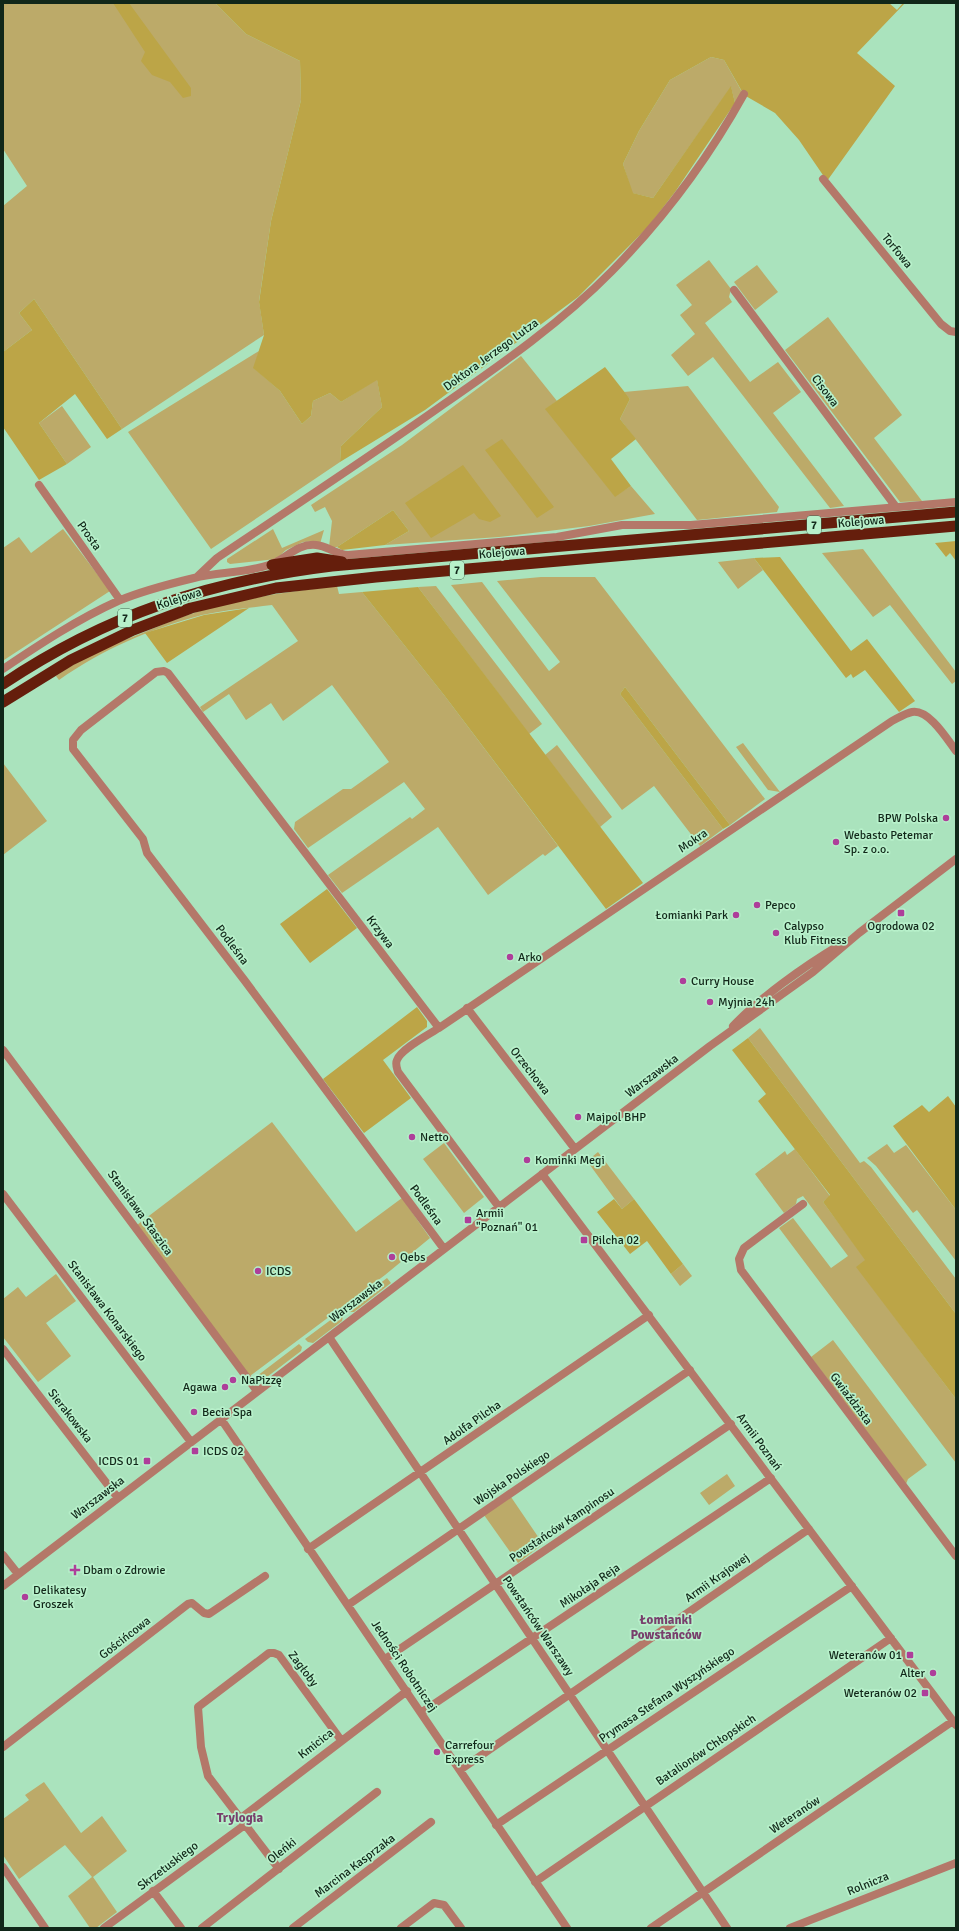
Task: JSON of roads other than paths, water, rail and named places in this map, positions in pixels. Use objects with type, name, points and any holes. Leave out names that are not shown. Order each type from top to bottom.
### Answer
[{"type":"highway","name":"Kolejowa","points":[[3,684],[46,657],[89,634],[163,603],[205,590],[258,577],[349,560],[956,512]]},
{"type":"highway","name":"Kolejowa","points":[[3,702],[82,654],[136,628],[191,608],[276,588],[369,577],[956,526]]},
{"type":"highway","points":[[272,565],[325,558],[349,560]]},
{"type":"highway","points":[[3,708],[15,694]]},
{"type":"street","name":"Doktora Jerzego Lutza","points":[[196,577],[217,558],[511,358],[569,311],[612,271],[662,216],[713,148],[744,94]]},
{"type":"street","name":"Torfowa","points":[[823,179],[940,324],[950,331],[956,332]]},
{"type":"street","name":"Cisowa","points":[[734,290],[896,507]]},
{"type":"street","name":"Prosta","points":[[39,485],[120,600]]},
{"type":"street","points":[[349,560],[557,537],[622,526],[691,525],[956,502]]},
{"type":"street","name":"Kolejowa","points":[[3,669],[43,642],[95,612],[120,600],[196,577],[272,565]]},
{"type":"street","name":"Krzywa","points":[[156,672],[164,671],[168,673],[439,1028]]},
{"type":"street","name":"Podleśna","points":[[156,672],[81,730],[73,740],[73,749],[143,838],[147,853],[245,981],[444,1249]]},
{"type":"street","name":"Mokra","points":[[439,1028],[892,721],[912,712],[926,716],[935,724],[956,750]]},
{"type":"street","name":"Warszawska","points":[[3,1586],[724,1036],[749,1009],[817,964],[956,859]]},
{"type":"street","name":"Orzechowa","points":[[467,1008],[575,1149]]},
{"type":"street","points":[[439,1028],[402,1053],[396,1062],[396,1068],[500,1207]]},
{"type":"street","name":"Stanisława Staszica","points":[[3,1050],[257,1391]]},
{"type":"street","name":"Armii Poznań","points":[[542,1174],[955,1723]]},
{"type":"street","name":"Stanisława Konarskiego","points":[[3,1194],[192,1442]]},
{"type":"street","name":"Gwiaździsta","points":[[804,1204],[741,1251],[739,1260],[741,1270],[752,1287],[956,1556]]},
{"type":"street","name":"Adolfa Pilcha","points":[[308,1549],[649,1315]]},
{"type":"street","name":"Powstańców Warszawy","points":[[329,1337],[727,1928]]},
{"type":"street","name":"Sierakowska","points":[[3,1349],[118,1498]]},
{"type":"street","name":"Wojska Polskiego","points":[[348,1605],[690,1370]]},
{"type":"street","name":"Jedności Robotniczej","points":[[220,1419],[308,1549],[422,1712],[496,1825],[567,1928]]},
{"type":"street","name":"Powstańców Kampinosu","points":[[385,1659],[731,1424]]},
{"type":"street","name":"Mikołaja Reja","points":[[422,1712],[771,1478]]},
{"type":"street","name":"Armii Krajowej","points":[[460,1770],[809,1529]]},
{"type":"street","points":[[3,1555],[18,1574]]},
{"type":"street","name":"Gościńcowa","points":[[3,1747],[188,1604],[192,1603],[204,1613],[209,1614],[265,1576]]},
{"type":"street","name":"Prymasa Stefana Wyszyńskiego","points":[[496,1825],[852,1586]]},
{"type":"street","name":"Batalionów Chłopskich","points":[[535,1882],[891,1638]]},
{"type":"street","name":"Zagłoby","points":[[243,1821],[208,1776],[201,1747],[197,1710],[201,1703],[269,1653],[274,1653],[279,1655],[341,1740]]},
{"type":"street","name":"Kmicica","points":[[243,1821],[341,1740],[406,1691]]},
{"type":"street","name":"Weteranów","points":[[651,1928],[955,1723]]},
{"type":"street","name":"Oleńki","points":[[202,1928],[378,1792]]},
{"type":"street","points":[[243,1821],[279,1869]]},
{"type":"street","name":"Skrzetuskiego","points":[[104,1928],[243,1821]]},
{"type":"street","name":"Marcina Kasprzaka","points":[[293,1928],[431,1822]]},
{"type":"street","name":"Rolnicza","points":[[790,1928],[956,1863]]},
{"type":"street","points":[[3,1867],[45,1928]]},
{"type":"street","points":[[153,1891],[181,1928]]},
{"type":"street","points":[[401,1928],[434,1903],[442,1903],[461,1928]]},
{"type":"place","name":"BPW Polska","points":[[946,818]]},
{"type":"place","name":"Webasto Petemar Sp. z o.o.","points":[[836,842]]},
{"type":"place","name":"Pepco","points":[[757,905]]},
{"type":"place","name":"Ogrodowa 02","points":[[901,913]]},
{"type":"place","name":"Łomianki Park","points":[[736,915]]},
{"type":"place","name":"Calypso Klub Fitness","points":[[776,933]]},
{"type":"place","name":"Arko","points":[[510,957]]},
{"type":"place","name":"Curry House","points":[[683,981]]},
{"type":"place","name":"Myjnia 24h","points":[[710,1002]]},
{"type":"place","name":"Majpol BHP","points":[[578,1117]]},
{"type":"place","name":"Netto","points":[[412,1137]]},
{"type":"place","name":"Kominki Megi","points":[[527,1160]]},
{"type":"place","name":"Armii \"Poznań\" 01","points":[[468,1220]]},
{"type":"place","name":"Pilcha 02","points":[[584,1240]]},
{"type":"place","name":"Qebs","points":[[392,1257]]},
{"type":"place","name":"ICDS","points":[[258,1271]]},
{"type":"place","name":"NaPizzę","points":[[233,1380]]},
{"type":"place","name":"Agawa","points":[[225,1387]]},
{"type":"place","name":"Becia Spa","points":[[194,1412]]},
{"type":"place","name":"ICDS 02","points":[[195,1451]]},
{"type":"place","name":"ICDS 01","points":[[147,1461]]},
{"type":"place","name":"Dbam o Zdrowie","points":[[75,1570]]},
{"type":"place","name":"Delikatesy Groszek","points":[[25,1597]]},
{"type":"place","name":"Weteranów 01","points":[[910,1655]]},
{"type":"place","name":"Alter","points":[[933,1673]]},
{"type":"place","name":"Weteranów 02","points":[[925,1693]]},
{"type":"place","name":"Carrefour Express","points":[[437,1752]]},
{"type":"district","name":"Łomianki Powstańców","points":[[666,1628]]},
{"type":"district","name":"Trylogia","points":[[240,1818]]}]
